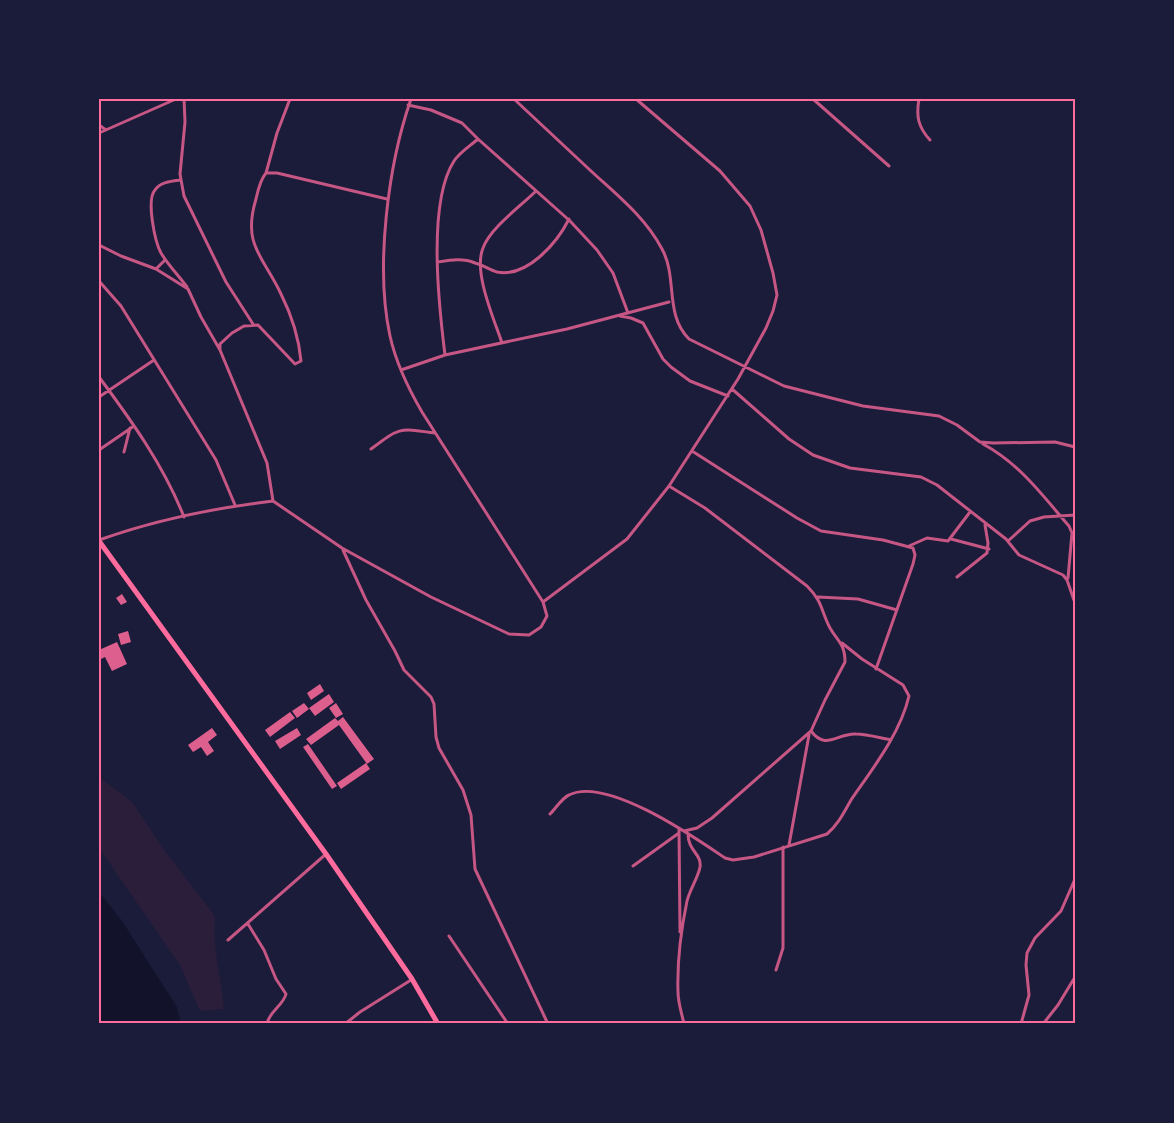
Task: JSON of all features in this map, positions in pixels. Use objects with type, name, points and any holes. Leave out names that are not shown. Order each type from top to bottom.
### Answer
[{"type":"highway","points":[[99,541],[326,854],[412,979],[438,1024]]},
{"type":"street","points":[[99,133],[176,99]]},
{"type":"street","points":[[184,99],[185,122],[180,159],[180,180],[184,196],[207,240],[214,260],[253,324]]},
{"type":"street","points":[[220,350],[220,344],[232,333],[253,324],[263,328],[295,364],[301,361],[297,337],[283,298],[257,252],[250,230],[261,181],[266,173],[277,133],[290,99]]},
{"type":"street","points":[[99,541],[160,521],[235,505],[273,501],[342,548],[431,597],[508,634],[529,635],[542,627],[547,616],[543,602],[411,393],[390,338],[384,284],[387,199],[411,99]]},
{"type":"street","points":[[514,99],[644,220],[669,265],[672,302],[682,332],[698,345],[784,386],[863,406],[939,416],[957,425],[1024,473],[1069,526],[1074,534],[1067,580]]},
{"type":"street","points":[[543,602],[627,539],[669,486],[732,389],[766,328],[777,295],[761,230],[750,206],[732,184],[636,99]]},
{"type":"street","points":[[813,99],[889,166]]},
{"type":"street","points":[[919,99],[917,116],[919,126],[930,140]]},
{"type":"street","points":[[408,105],[453,118],[462,123],[569,219],[614,273],[628,313]]},
{"type":"street","points":[[99,125],[106,130]]},
{"type":"street","points":[[445,355],[438,262],[443,189],[454,162],[478,139]]},
{"type":"street","points":[[266,173],[299,177],[387,199]]},
{"type":"street","points":[[180,180],[159,186],[153,192],[151,199],[157,241],[165,260],[173,267],[188,289],[220,350],[267,463],[273,501]]},
{"type":"street","points":[[502,343],[485,290],[480,265],[482,250],[492,234],[536,191]]},
{"type":"street","points":[[438,262],[459,259],[496,272],[519,269],[534,261],[554,244],[569,219]]},
{"type":"street","points":[[99,245],[156,269],[188,289]]},
{"type":"street","points":[[156,269],[165,260]]},
{"type":"street","points":[[99,281],[121,306],[216,460],[235,505]]},
{"type":"street","points":[[401,370],[445,355],[669,302]]},
{"type":"street","points":[[617,316],[643,323],[666,363],[690,381],[728,396]]},
{"type":"street","points":[[99,397],[154,360]]},
{"type":"street","points":[[99,377],[169,484],[184,517]]},
{"type":"street","points":[[732,389],[789,439],[813,455],[850,468],[921,477],[943,488],[1008,541],[1024,559],[1060,573],[1067,580],[1075,603]]},
{"type":"street","points":[[99,450],[132,427]]},
{"type":"street","points":[[124,452],[132,427]]},
{"type":"street","points":[[371,449],[399,430],[435,433]]},
{"type":"street","points":[[980,442],[993,444],[1054,442],[1075,447]]},
{"type":"street","points":[[692,451],[821,531],[883,540],[913,548],[915,555],[876,669]]},
{"type":"street","points":[[550,814],[568,795],[579,791],[603,795],[633,802],[725,858],[734,860],[754,857],[820,837],[832,830],[891,740],[903,716],[909,696],[903,685],[876,669],[842,643],[830,627],[818,597],[790,571],[705,508],[669,486]]},
{"type":"street","points":[[951,539],[970,512]]},
{"type":"street","points":[[1008,541],[1030,521],[1075,515]]},
{"type":"street","points":[[957,577],[987,553],[989,549],[985,523]]},
{"type":"street","points":[[909,546],[927,538],[942,541],[951,539],[989,549]]},
{"type":"street","points":[[342,548],[366,600],[404,670],[434,704],[436,737],[443,756],[463,790],[471,815],[475,869],[548,1024]]},
{"type":"street","points":[[818,597],[858,599],[897,610]]},
{"type":"street","points":[[789,845],[810,732],[845,662],[842,643]]},
{"type":"street","points":[[810,732],[818,739],[825,741],[856,734],[891,740]]},
{"type":"street","points":[[633,866],[681,831],[697,828],[712,818],[810,732]]},
{"type":"street","points":[[681,831],[681,952]]},
{"type":"street","points":[[684,1024],[678,992],[681,952],[688,899],[700,868],[699,858],[689,846],[688,834]]},
{"type":"street","points":[[776,970],[783,948],[783,847]]},
{"type":"street","points":[[228,940],[326,854]]},
{"type":"street","points":[[1021,1024],[1029,995],[1027,953],[1035,938],[1061,911],[1075,879]]},
{"type":"street","points":[[248,924],[286,994],[284,1001],[269,1017],[267,1024]]},
{"type":"street","points":[[449,936],[508,1024]]},
{"type":"street","points":[[1043,1024],[1075,977]]},
{"type":"street","points":[[345,1024],[412,979]]},
{"type":"shaded area","points":[[99,777],[132,802],[162,847],[215,916],[216,951],[224,1009],[200,1011],[180,965],[99,848]]},
{"type":"shaded area","points":[[99,892],[122,921],[177,1007],[181,1024],[99,1024]]},
{"type":"building","points":[[122,594],[127,602],[121,605],[116,598]]},
{"type":"building","points":[[128,631],[131,642],[121,645],[118,634]]},
{"type":"building","points":[[117,642],[127,664],[112,671],[105,657],[99,660],[99,650]]},
{"type":"building","points":[[320,684],[324,691],[311,700],[307,693]]},
{"type":"building","points":[[329,694],[334,702],[315,716],[309,708]]},
{"type":"building","points":[[304,703],[309,709],[297,718],[292,711]]},
{"type":"building","points":[[336,703],[343,714],[336,718],[329,708]]},
{"type":"building","points":[[290,712],[295,718],[270,737],[265,730]]},
{"type":"building","points":[[343,717],[374,759],[367,764],[339,725],[311,745],[306,739],[335,718],[338,721]]},
{"type":"building","points":[[212,728],[217,735],[208,742],[214,751],[207,756],[201,747],[193,752],[188,745]]},
{"type":"building","points":[[297,728],[301,735],[280,749],[275,741]]},
{"type":"building","points":[[308,744],[337,786],[332,789],[303,747]]},
{"type":"building","points":[[366,763],[370,769],[341,789],[337,783]]}]
